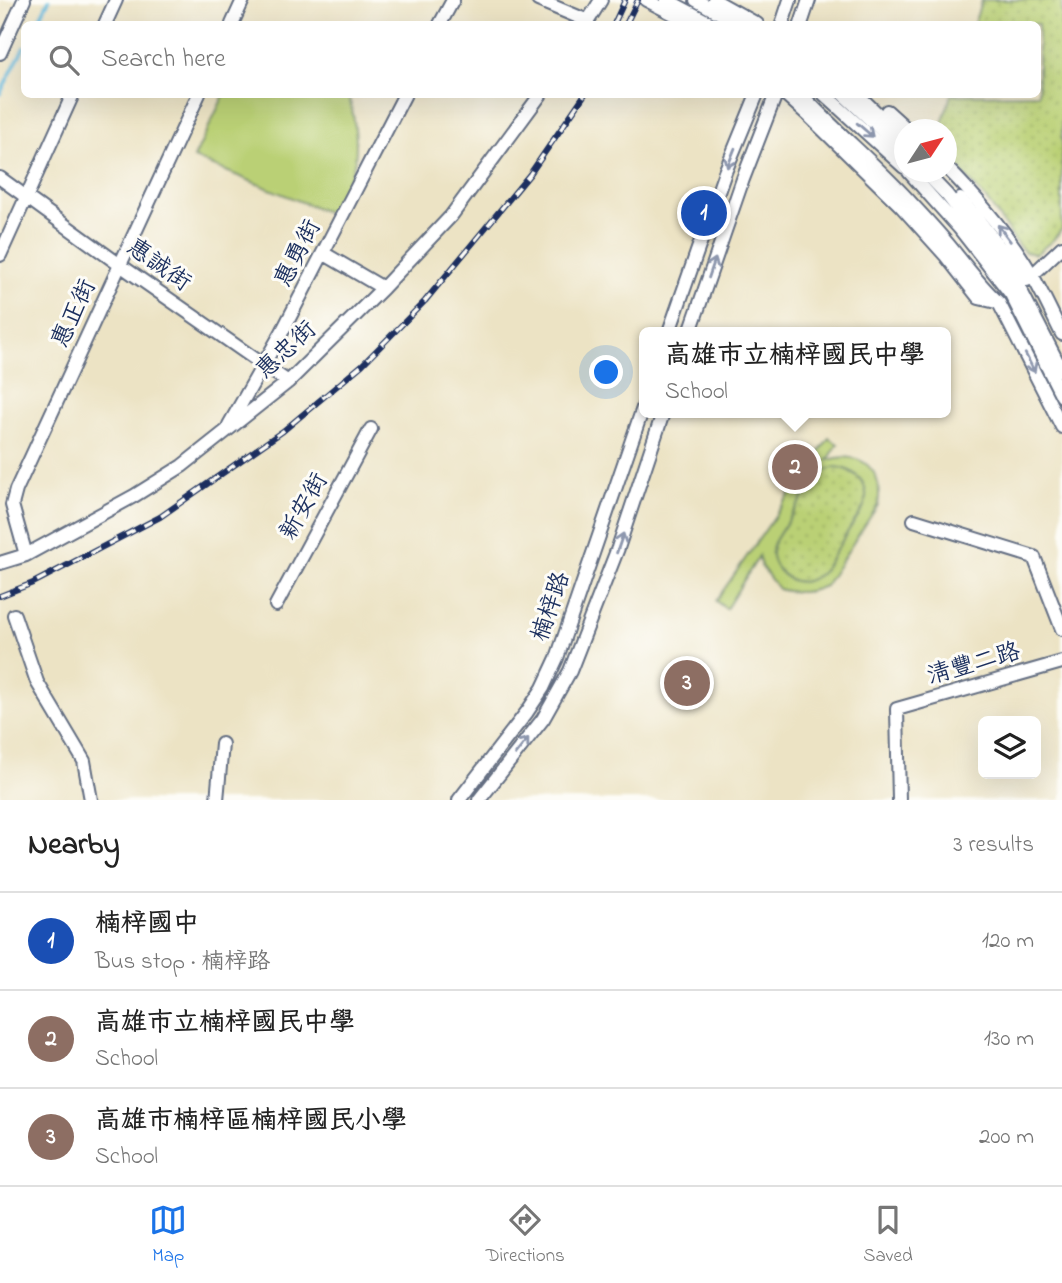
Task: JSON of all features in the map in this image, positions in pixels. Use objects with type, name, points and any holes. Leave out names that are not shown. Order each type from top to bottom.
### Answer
[{"type":"street","points":[[0,53],[24,0]]},
{"type":"street","points":[[106,21],[116,0]]},
{"type":"street","points":[[233,21],[243,0]]},
{"type":"street","points":[[442,21],[453,0]]},
{"type":"street","points":[[538,0],[583,21]]},
{"type":"street","points":[[588,21],[601,0]]},
{"type":"street","points":[[646,0],[687,21]]},
{"type":"street","points":[[667,0],[706,21]]},
{"type":"street","points":[[696,0],[734,21]]},
{"type":"street","points":[[714,0],[752,21]]},
{"type":"street","points":[[783,21],[790,0]]},
{"type":"street","points":[[802,21],[809,0]]},
{"type":"street","points":[[0,255],[71,98]]},
{"type":"street","name":"惠正街","points":[[26,555],[12,505],[16,490],[198,98]]},
{"type":"street","name":"惠勇街","points":[[226,431],[264,365],[403,98]]},
{"type":"street","name":"惠忠街","points":[[0,563],[26,555],[134,496],[182,466],[288,382],[451,216],[538,98]]},
{"type":"street","points":[[671,327],[725,172],[755,98]]},
{"type":"street","points":[[692,327],[774,98]]},
{"type":"street","points":[[789,98],[900,205],[979,298],[999,303]]},
{"type":"street","points":[[806,98],[912,203],[984,289],[999,303],[1062,428]]},
{"type":"street","points":[[828,98],[894,157]]},
{"type":"street","points":[[847,98],[894,141]]},
{"type":"street","points":[[861,98],[894,129]]},
{"type":"street","points":[[872,98],[896,119]]},
{"type":"street","points":[[957,178],[1009,239],[1032,275],[1062,334]]},
{"type":"street","name":"惠誠街","points":[[3,180],[288,382]]},
{"type":"street","points":[[918,182],[1015,291],[1062,396]]},
{"type":"street","points":[[934,182],[954,204],[1015,291],[1062,371]]},
{"type":"street","points":[[945,182],[1022,274],[1032,275]]},
{"type":"street","points":[[999,303],[1062,247]]},
{"type":"street","points":[[323,253],[383,288]]},
{"type":"street","name":"楠梓路","points":[[459,800],[543,688],[557,658],[640,418]]},
{"type":"street","name":"楠梓路","points":[[480,800],[542,719],[570,671],[618,548],[661,418]]},
{"type":"street","name":"新安街","points":[[276,605],[371,429]]},
{"type":"street","points":[[914,520],[1034,557],[1062,629]]},
{"type":"street","points":[[13,615],[37,682],[84,761],[91,800]]},
{"type":"street","name":"清豐二路","points":[[899,800],[897,709],[1062,662]]},
{"type":"street","points":[[217,800],[222,744]]},
{"type":"green space","points":[[982,0],[1062,0],[1062,229],[1036,254],[1025,252],[1018,245],[989,203],[957,166],[957,119],[943,119],[950,98],[1041,98],[1041,21],[975,21]]},
{"type":"green space","points":[[223,98],[349,98],[355,127],[355,160],[348,181],[331,214],[194,158]]},
{"type":"green space","points":[[829,438],[838,444],[828,460],[851,458],[868,466],[874,473],[879,493],[878,505],[825,586],[802,592],[778,589],[761,566],[759,556],[726,609],[716,601]],"holes":[[[836,467],[856,475],[864,485],[866,498],[863,508],[822,573],[802,582],[789,579],[775,565],[772,558],[773,545],[821,473]]]},
{"type":"green space","points":[[836,467],[850,471],[864,485],[866,498],[863,508],[822,573],[802,582],[789,579],[775,565],[772,558],[773,545],[818,477]]},
{"type":"waterway","points":[[38,21],[49,0]]},
{"type":"waterway","points":[[0,94],[21,53]]},
{"type":"railway","points":[[615,21],[625,0]]},
{"type":"railway","points":[[628,21],[638,0]]},
{"type":"railway","points":[[0,596],[33,583],[160,517],[283,431],[362,365],[425,301],[530,174],[582,98]]},
{"type":"place","name":"楠梓國中","points":[[704,213]]},
{"type":"place","name":"高雄市立楠梓國民中學","points":[[795,467]]},
{"type":"place","name":"高雄市楠梓區楠梓國民小學","points":[[687,683]]}]
